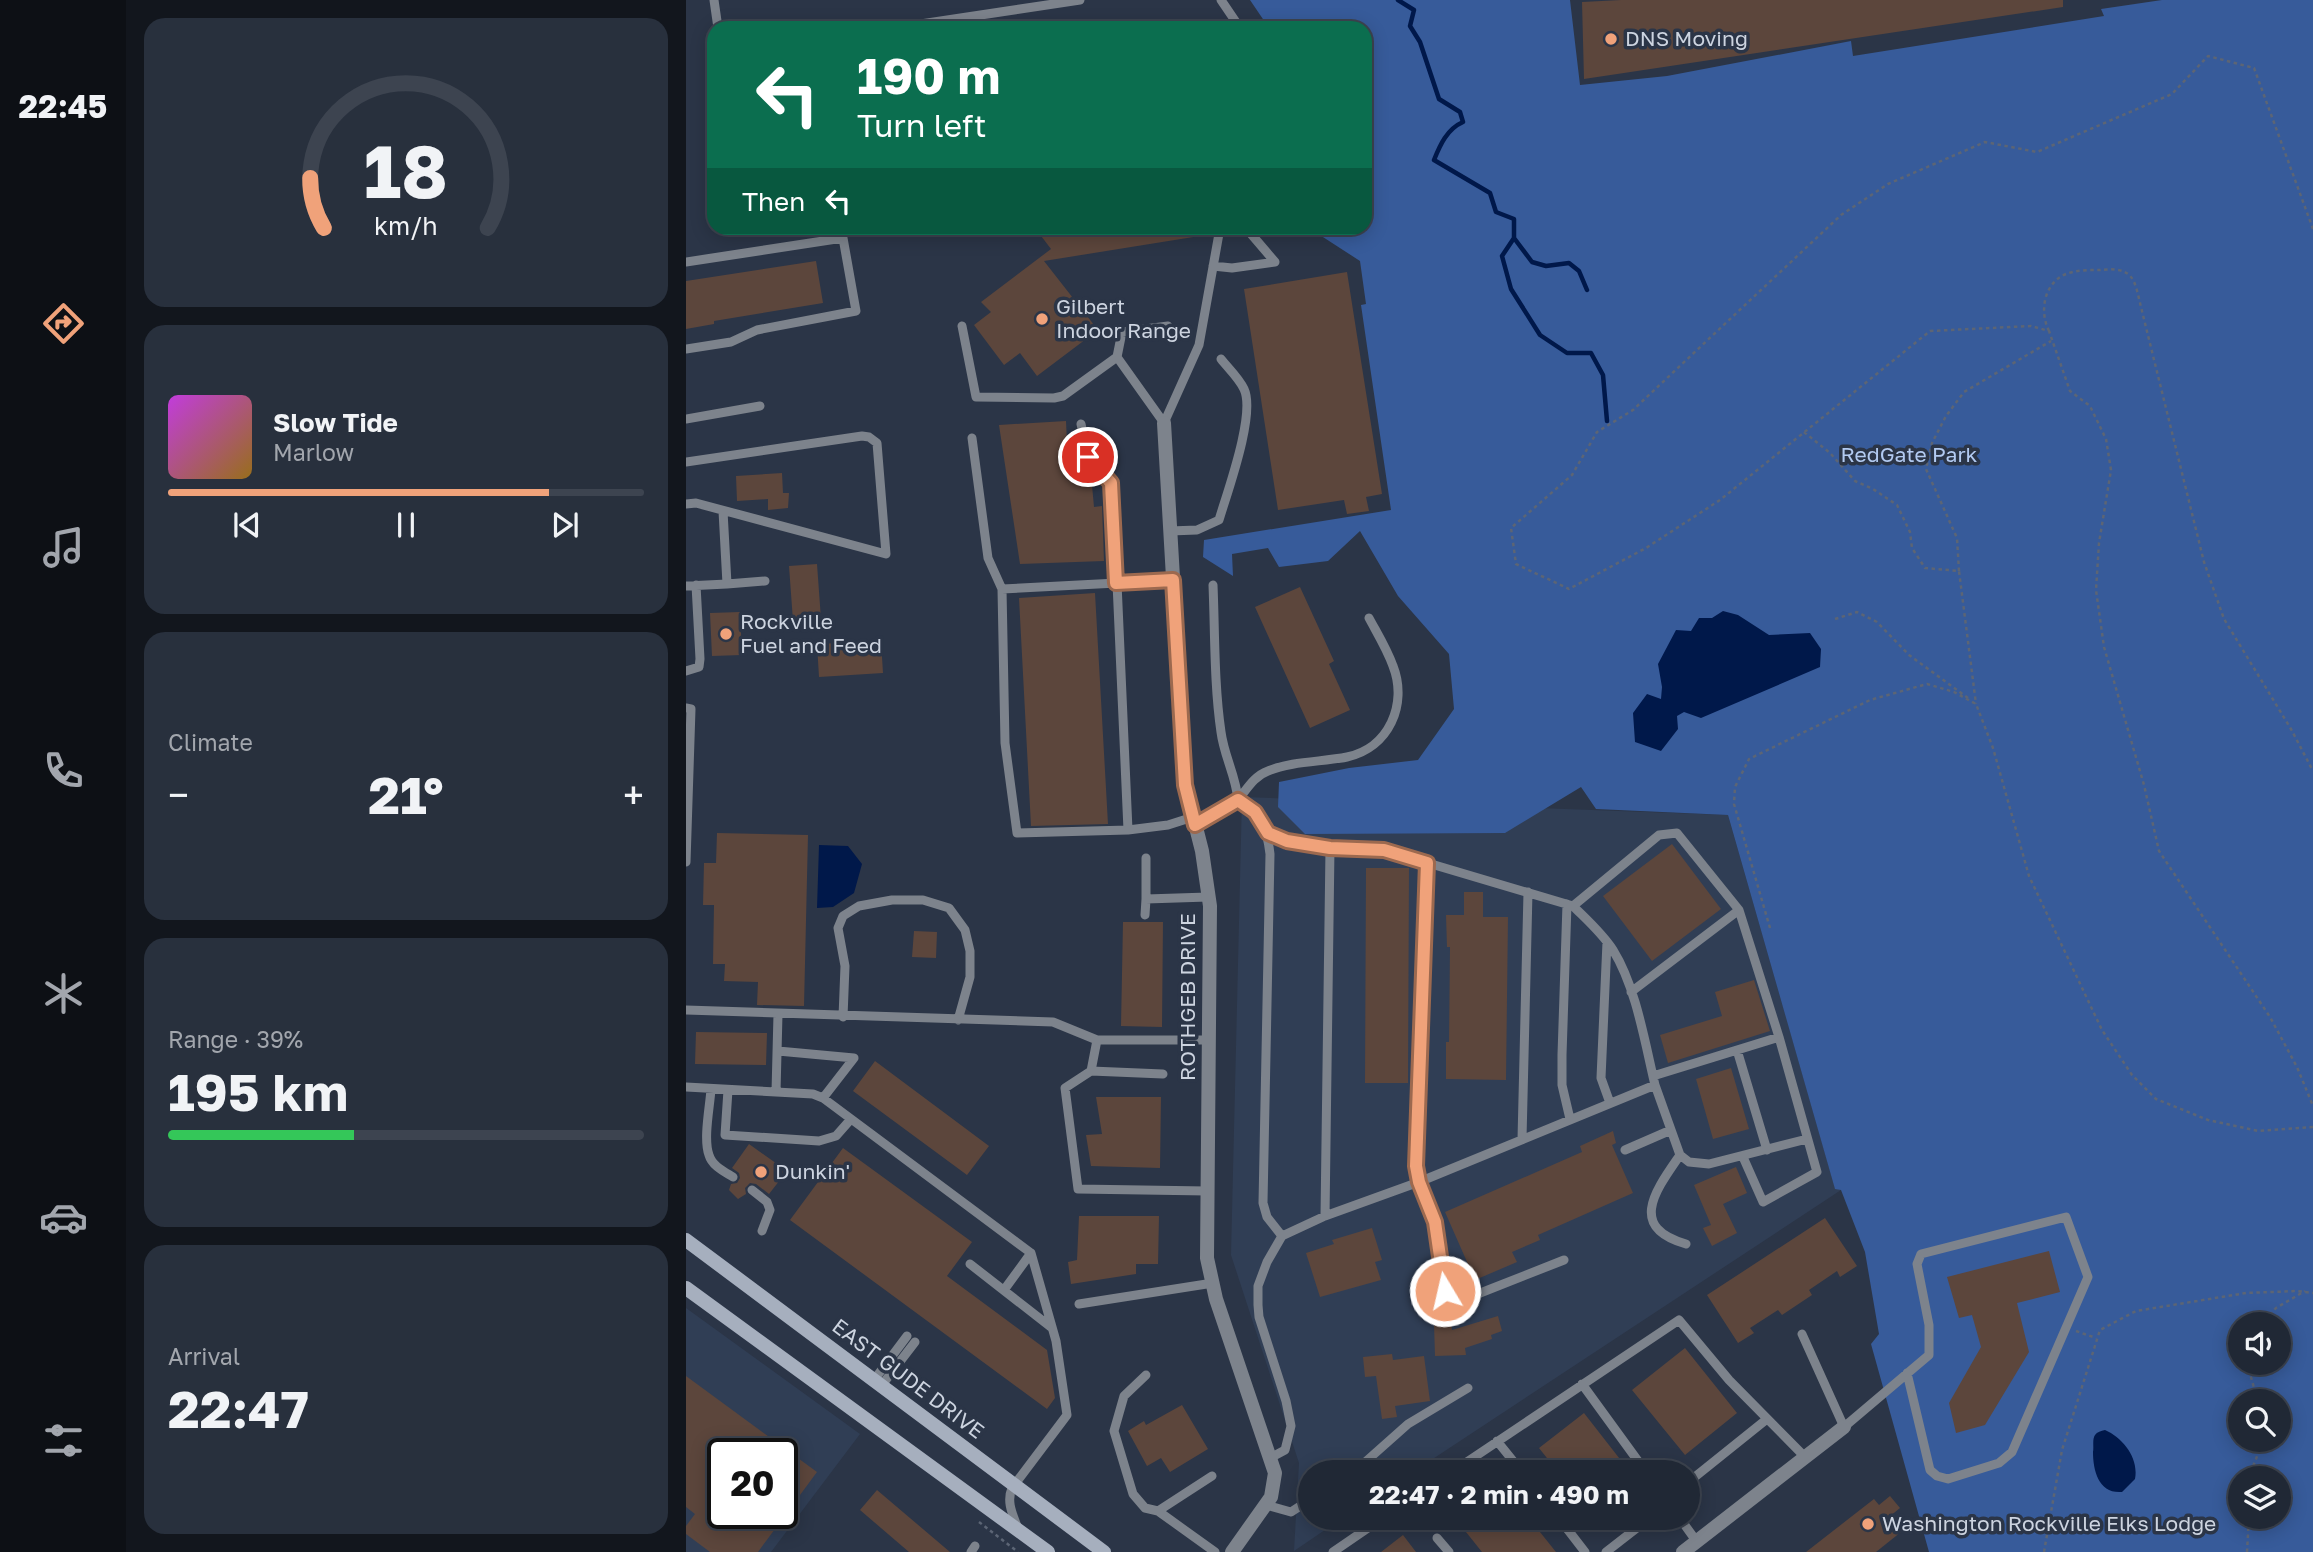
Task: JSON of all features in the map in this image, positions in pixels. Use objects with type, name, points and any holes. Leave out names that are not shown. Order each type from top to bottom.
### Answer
[{"type":"main road","name":"EAST GUDE DRIVE","points":[[686,1240],[1104,1552]]},
{"type":"main road","points":[[686,1288],[1048,1552]]},
{"type":"street","name":"ROTHGEB DRIVE","points":[[1164,423],[1185,785],[1202,851],[1208,897],[1207,1258],[1220,1312],[1275,1473],[1266,1505],[1232,1552]]},
{"type":"street","points":[[1683,1552],[1844,1427]]},
{"type":"lane","points":[[714,0],[717,21]]},
{"type":"lane","points":[[940,21],[1080,0]]},
{"type":"lane","points":[[1221,0],[1235,21]]},
{"type":"lane","points":[[1164,423],[1199,345],[1219,235]]},
{"type":"lane","points":[[1213,267],[1232,268],[1275,262],[1252,235]]},
{"type":"lane","points":[[686,262],[843,239],[856,311],[757,330],[731,342],[686,349]]},
{"type":"lane","points":[[962,326],[976,397],[1054,398],[1063,396],[1117,357],[1122,332],[1168,326]]},
{"type":"lane","points":[[1117,357],[1164,423]]},
{"type":"lane","points":[[1170,531],[1197,530],[1219,520],[1234,471],[1247,407],[1245,390],[1221,359]]},
{"type":"lane","points":[[686,419],[760,405]]},
{"type":"lane","points":[[1081,424],[1088,457],[1111,483],[1128,830]]},
{"type":"lane","points":[[686,462],[869,437],[877,443],[886,554],[696,503],[686,504]]},
{"type":"lane","points":[[972,438],[988,558],[1002,589],[1005,743],[1017,832],[1128,830],[1194,821],[1238,800],[1254,779],[1268,771],[1350,757],[1367,749],[1386,735],[1400,695],[1394,666],[1370,618]]},
{"type":"lane","points":[[723,511],[727,584]]},
{"type":"lane","points":[[1002,589],[1173,580]]},
{"type":"lane","points":[[686,671],[699,667],[700,659],[691,585],[765,581]]},
{"type":"lane","points":[[1213,584],[1221,732],[1227,758],[1237,781],[1238,800]]},
{"type":"lane","points":[[686,708],[691,709],[686,862]]},
{"type":"lane","points":[[1238,800],[1255,812],[1268,833],[1270,854],[1262,1203],[1267,1217],[1282,1236]]},
{"type":"lane","points":[[1570,1119],[1562,1085],[1570,905],[1659,835],[1665,832],[1677,833],[1739,910],[1779,1037],[1816,1172],[1763,1202],[1742,1157]]},
{"type":"lane","points":[[1268,833],[1287,841],[1330,848],[1384,850],[1570,905],[1613,950],[1631,992],[1654,1080],[1680,1155],[1689,1161],[1709,1164],[1807,1139]]},
{"type":"lane","points":[[1325,1216],[1330,848]]},
{"type":"lane","points":[[1145,915],[1146,858]]},
{"type":"lane","points":[[1427,863],[1416,1166],[1419,1182],[1435,1222],[1445,1291],[1453,1300],[1465,1299],[1564,1261]]},
{"type":"lane","points":[[1522,1139],[1528,892]]},
{"type":"lane","points":[[1146,899],[1208,897]]},
{"type":"lane","points":[[844,1017],[845,966],[838,928],[843,916],[859,906],[892,900],[923,900],[949,908],[965,930],[970,951],[970,977],[958,1020]]},
{"type":"lane","points":[[1631,992],[1739,910]]},
{"type":"lane","points":[[1607,942],[1601,1078],[1610,1103]]},
{"type":"lane","points":[[686,1010],[1053,1023],[1097,1040],[1208,1040]]},
{"type":"lane","points":[[776,1092],[778,1014]]},
{"type":"lane","points":[[1270,1458],[1285,1450],[1291,1426],[1286,1401],[1259,1317],[1258,1286],[1266,1262],[1282,1236],[1325,1216],[1419,1182],[1610,1103],[1654,1080],[1779,1037]]},
{"type":"lane","points":[[1091,1071],[1097,1040]]},
{"type":"lane","points":[[1737,1050],[1767,1150]]},
{"type":"lane","points":[[778,1051],[854,1058],[823,1098]]},
{"type":"lane","points":[[1163,1074],[1091,1071],[1065,1088],[1078,1189],[1208,1191]]},
{"type":"lane","points":[[686,1087],[813,1094],[823,1098],[1031,1253],[1056,1341],[1067,1415],[1014,1484],[1009,1496],[1018,1530]]},
{"type":"lane","points":[[711,1089],[707,1143],[709,1156],[733,1177]]},
{"type":"lane","points":[[728,1090],[725,1135],[819,1140],[836,1136],[851,1119]]},
{"type":"lane","points":[[1625,1150],[1671,1130]]},
{"type":"lane","points":[[1680,1155],[1651,1203],[1652,1218],[1657,1230],[1669,1239],[1686,1244]]},
{"type":"lane","points":[[752,1190],[767,1202],[770,1210],[762,1231]]},
{"type":"lane","points":[[1802,1334],[1844,1427],[1907,1373],[1929,1355],[1929,1325],[1917,1264],[1921,1254],[2066,1217],[2088,1277],[2012,1452],[1999,1463],[1948,1479],[1937,1476],[1930,1470],[1907,1373]]},
{"type":"lane","points":[[1004,1290],[1031,1253]]},
{"type":"lane","points":[[970,1264],[1052,1328]]},
{"type":"lane","points":[[1079,1304],[1213,1283]]},
{"type":"lane","points":[[1469,1460],[1679,1320],[1729,1380],[1805,1457]]},
{"type":"lane","points":[[878,1382],[911,1339]]},
{"type":"lane","points":[[1146,1375],[1124,1396],[1114,1431],[1133,1494],[1145,1508],[1158,1511],[1215,1552]]},
{"type":"lane","points":[[1582,1384],[1637,1460]]},
{"type":"lane","points":[[1368,1460],[1408,1424],[1468,1388]]},
{"type":"lane","points":[[1700,1473],[1768,1419]]},
{"type":"lane","points":[[1497,1441],[1512,1460]]},
{"type":"lane","points":[[1158,1511],[1212,1476]]},
{"type":"lane","points":[[1266,1505],[1291,1512],[1298,1507]]},
{"type":"lane","points":[[1333,1552],[1365,1530]]},
{"type":"lane","points":[[1568,1530],[1585,1552]]},
{"type":"lane","points":[[1606,1552],[1634,1530]]},
{"type":"lane","points":[[1688,1530],[1697,1542]]},
{"type":"lane","points":[[1437,1538],[1449,1552]]},
{"type":"path","points":[[2049,331],[2031,326],[1930,331],[1720,500],[1646,548],[1569,589],[1516,564],[1511,528],[1572,475],[1597,432],[1633,410],[1841,215],[1888,184],[1985,142],[2037,152],[2172,94],[2208,56],[2254,68],[2313,229]]},
{"type":"path","points":[[2313,771],[2291,729],[2224,619],[2204,562],[2140,303],[2130,275],[2113,269],[2066,274],[2055,281],[2045,299],[2044,315],[2070,391],[2090,405],[2106,439],[2111,470],[2099,543],[2096,590],[2104,647],[2144,785],[2159,851],[2270,1017],[2297,1067],[2313,1106]]},
{"type":"path","points":[[2052,340],[1964,392],[1946,416],[1932,443],[1926,469],[1957,538],[1976,704],[1993,748],[2029,876],[2102,1030],[2132,1075],[2156,1099],[2208,1120],[2258,1131],[2313,1127]]},
{"type":"path","points":[[1803,431],[1830,453],[1855,481],[1897,505],[1910,532],[1912,548],[1925,568],[1959,571]]},
{"type":"path","points":[[1835,619],[1857,612],[1877,622],[1909,655],[1976,704]]},
{"type":"path","points":[[1770,928],[1734,804],[1735,786],[1749,759],[1870,700],[1927,684],[1954,692],[1976,704]]},
{"type":"path","points":[[2272,1312],[2305,1291]]},
{"type":"path","points":[[2044,1552],[2062,1450],[2099,1330],[2136,1311],[2246,1293],[2313,1293]]},
{"type":"path","points":[[2066,1327],[2096,1338]]},
{"type":"path","points":[[2247,1552],[2248,1529]]},
{"type":"shaded area","points":[[1723,611],[1738,615],[1769,635],[1810,633],[1821,649],[1820,667],[1701,718],[1684,712],[1677,716],[1678,729],[1661,751],[1635,742],[1633,713],[1647,694],[1661,699],[1658,664],[1676,630],[1691,631],[1699,618],[1712,618]]},
{"type":"shaded area","points":[[1242,797],[1728,815],[1835,1188],[1841,1190],[1431,1460],[1298,1460],[1231,1255]]},
{"type":"shaded area","points":[[819,845],[848,846],[862,864],[854,893],[833,907],[817,908]]},
{"type":"shaded area","points":[[686,1308],[860,1434],[798,1516],[798,1438],[707,1438],[707,1529],[788,1529],[771,1552],[686,1552]]},
{"type":"shaded area","points":[[2105,1430],[2123,1443],[2135,1464],[2135,1479],[2122,1492],[2108,1489],[2096,1474],[2093,1459],[2094,1439],[2097,1433]]},
{"type":"shaded area","points":[[1298,1481],[1298,1530],[1325,1530],[1294,1551]]},
{"type":"green space","name":"RedGate Park","points":[[1250,0],[1570,0],[1580,85],[1667,76],[1851,41],[1853,56],[2104,16],[2101,9],[2162,0],[2313,0],[2313,1552],[1929,1552],[1871,1344],[1879,1334],[1865,1252],[1841,1190],[1835,1189],[1728,815],[1596,809],[1581,787],[1505,833],[1305,834],[1278,807],[1279,782],[1349,768],[1418,760],[1454,709],[1449,654],[1398,596],[1360,531],[1328,561],[1279,567],[1268,548],[1232,554],[1233,576],[1203,557],[1204,540],[1391,510],[1361,305],[1366,304],[1360,261],[1320,235],[1372,235],[1372,21],[1264,21]]},
{"type":"building","points":[[2063,0],[2063,7],[1584,79],[1582,2]]},
{"type":"building","points":[[1040,235],[1206,235],[1044,261],[1098,330],[1037,376],[1020,353],[1004,365],[974,325],[991,312],[981,302],[1051,249]]},
{"type":"building","points":[[816,261],[823,303],[714,321],[714,324],[686,329],[686,281]]},
{"type":"building","points":[[1347,272],[1382,494],[1366,497],[1369,511],[1347,514],[1344,500],[1278,510],[1244,289]]},
{"type":"building","points":[[1066,421],[1067,442],[1072,442],[1074,464],[1082,463],[1083,485],[1092,485],[1094,507],[1102,506],[1104,561],[1020,564],[999,425]]},
{"type":"building","points":[[782,473],[783,493],[789,493],[788,508],[768,510],[768,499],[737,501],[736,476]]},
{"type":"building","points":[[817,564],[821,619],[793,621],[789,566]]},
{"type":"building","points":[[1300,587],[1334,661],[1329,664],[1350,710],[1310,728],[1255,607]]},
{"type":"building","points":[[1095,593],[1108,824],[1031,826],[1019,598]]},
{"type":"building","name":"Rockville Fuel and Feed","points":[[740,612],[742,655],[712,656],[710,613]]},
{"type":"building","points":[[881,641],[883,673],[819,677],[817,644]]},
{"type":"building","points":[[717,833],[808,835],[804,1006],[757,1005],[758,982],[724,981],[725,964],[713,964],[714,905],[703,905],[704,863],[716,863]]},
{"type":"building","points":[[1672,844],[1721,909],[1652,961],[1603,896]]},
{"type":"building","points":[[1366,868],[1409,868],[1408,1083],[1365,1083]]},
{"type":"building","points":[[1464,892],[1483,892],[1483,917],[1508,917],[1506,1080],[1446,1079],[1450,947],[1447,947],[1446,915],[1464,915]]},
{"type":"building","points":[[1123,922],[1163,922],[1162,1027],[1121,1026]]},
{"type":"building","points":[[914,931],[937,932],[936,958],[912,957]]},
{"type":"building","points":[[1754,980],[1770,1031],[1668,1063],[1660,1035],[1722,1016],[1715,992]]},
{"type":"building","points":[[696,1032],[767,1033],[766,1065],[695,1064]]},
{"type":"building","points":[[875,1061],[989,1146],[967,1175],[853,1091]]},
{"type":"building","points":[[1731,1068],[1749,1129],[1713,1139],[1696,1079]]},
{"type":"building","points":[[1096,1097],[1161,1097],[1160,1168],[1091,1166],[1086,1135],[1102,1134]]},
{"type":"building","points":[[1613,1131],[1616,1143],[1612,1145],[1633,1193],[1538,1235],[1540,1240],[1512,1252],[1517,1262],[1475,1280],[1445,1212],[1582,1152],[1580,1146]]},
{"type":"building","name":"Dunkin'","points":[[749,1144],[787,1171],[769,1194],[756,1184],[750,1183],[745,1188],[746,1194],[738,1199],[729,1190],[731,1184],[737,1183],[740,1178],[739,1173],[732,1168]]},
{"type":"building","points":[[843,1148],[972,1242],[947,1276],[1047,1350],[1055,1398],[1047,1409],[790,1220]]},
{"type":"building","points":[[1736,1167],[1747,1193],[1723,1204],[1737,1233],[1712,1246],[1703,1228],[1711,1225],[1694,1185]]},
{"type":"building","points":[[1079,1216],[1159,1216],[1158,1264],[1136,1264],[1136,1274],[1071,1284],[1068,1262],[1077,1260]]},
{"type":"building","points":[[1825,1218],[1857,1266],[1840,1277],[1837,1271],[1809,1290],[1812,1295],[1782,1315],[1778,1310],[1750,1328],[1754,1333],[1738,1343],[1707,1295]]},
{"type":"building","points":[[1372,1228],[1382,1260],[1375,1262],[1381,1280],[1320,1297],[1306,1253],[1334,1244],[1332,1240]]},
{"type":"building","points":[[2049,1251],[2060,1292],[2017,1303],[2029,1352],[1985,1425],[1956,1433],[1949,1403],[1981,1347],[1972,1315],[1959,1318],[1947,1277]]},
{"type":"building","points":[[1498,1316],[1502,1331],[1491,1335],[1492,1339],[1465,1348],[1466,1355],[1435,1356],[1434,1324],[1451,1323],[1452,1330]]},
{"type":"building","points":[[1685,1348],[1737,1413],[1685,1455],[1632,1390]]},
{"type":"building","points":[[1392,1354],[1393,1360],[1424,1356],[1430,1401],[1395,1406],[1397,1417],[1382,1419],[1376,1376],[1365,1377],[1363,1357]]},
{"type":"building","points":[[686,1376],[771,1438],[707,1438],[707,1529],[775,1529],[758,1552],[710,1552],[686,1534],[686,1526],[695,1514],[686,1507]]},
{"type":"building","points":[[1182,1405],[1208,1449],[1170,1472],[1161,1458],[1147,1466],[1128,1431],[1144,1421],[1146,1425]]},
{"type":"building","points":[[1584,1413],[1621,1460],[1548,1460],[1539,1448]]},
{"type":"building","points":[[798,1458],[817,1472],[798,1498]]},
{"type":"building","points":[[877,1490],[950,1552],[909,1552],[860,1510]]},
{"type":"building","name":"Washington Rockville Elks Lodge","points":[[1890,1496],[1900,1508],[1889,1517],[1901,1532],[1876,1552],[1806,1552],[1874,1499],[1879,1505]]},
{"type":"building","points":[[1464,1530],[1538,1530],[1556,1552],[1482,1552]]},
{"type":"building","points":[[1403,1535],[1416,1552],[1381,1552]]},
{"type":"waterway","points":[[1398,0],[1414,10],[1410,26],[1420,42],[1439,99],[1460,112],[1463,122],[1448,133],[1434,160],[1490,193],[1496,212],[1514,219],[1514,238],[1502,256],[1511,289],[1540,335],[1567,353],[1591,353],[1603,375],[1607,421]]},
{"type":"waterway","points":[[1514,238],[1532,262],[1546,266],[1569,263],[1579,271],[1587,290]]},
{"type":"place","name":"DNS Moving","points":[[1611,39]]},
{"type":"place","name":"Gilbert Indoor Range","points":[[1042,319]]},
{"type":"place","name":"Rockville Fuel and Feed","points":[[726,634]]},
{"type":"place","name":"Dunkin'","points":[[761,1172]]},
{"type":"place","name":"Washington Rockville Elks Lodge","points":[[1868,1524]]},
{"type":"route","points":[[1088,457],[1111,483],[1116,583],[1173,580],[1185,785],[1195,825],[1238,800],[1255,812],[1268,833],[1287,841],[1330,848],[1384,850],[1427,863],[1416,1166],[1419,1182],[1435,1222],[1445,1291]]}]
